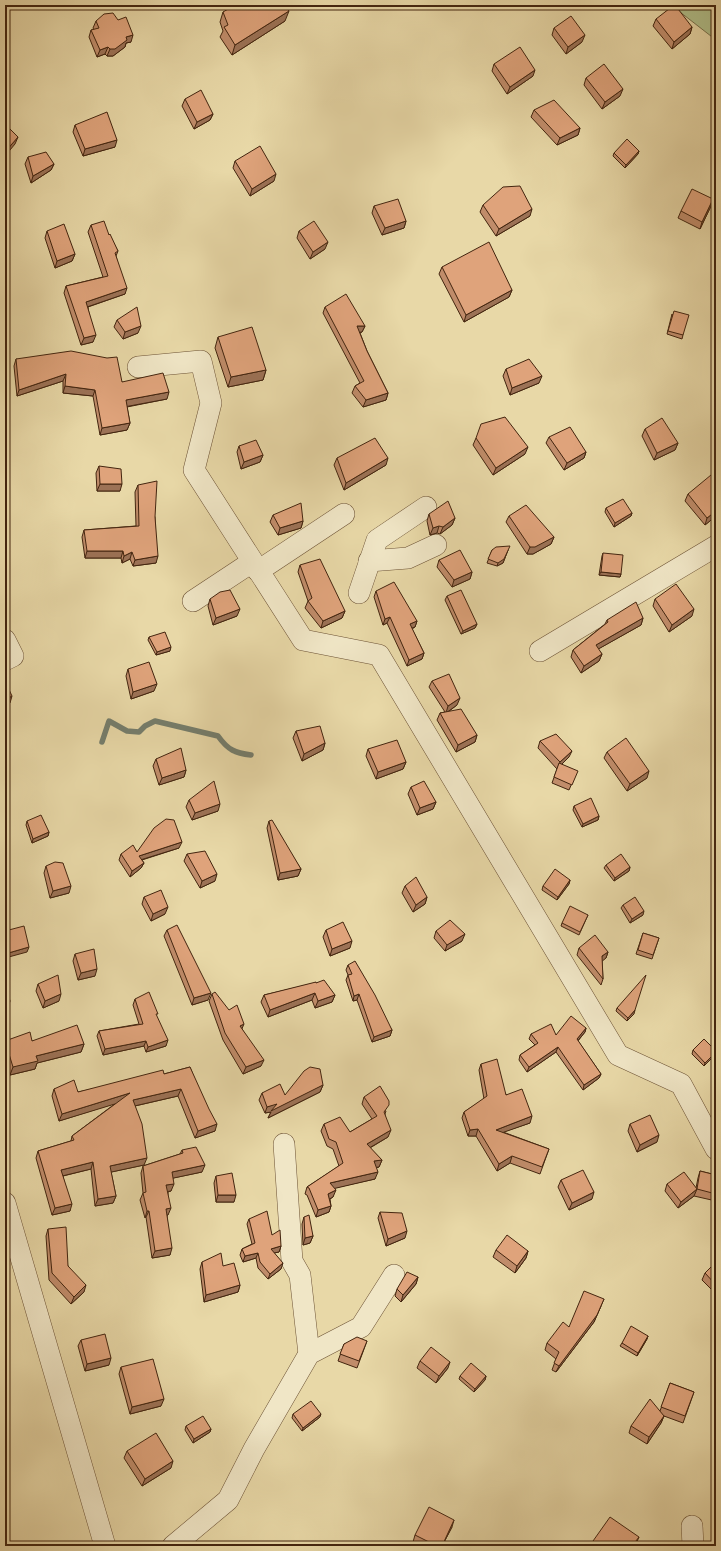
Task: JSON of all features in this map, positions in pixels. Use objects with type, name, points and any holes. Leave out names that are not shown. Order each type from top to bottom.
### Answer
[{"type":"street","points":[[138,367],[201,361],[211,403],[194,470],[303,640],[379,655],[618,1055],[681,1084],[716,1149]]},
{"type":"street","points":[[359,592],[377,540],[426,507]]},
{"type":"street","points":[[193,601],[344,514]]},
{"type":"street","points":[[369,561],[408,558],[436,545]]},
{"type":"street","points":[[540,651],[716,546]]},
{"type":"street","points":[[5,640],[13,656],[5,660]]},
{"type":"street","points":[[284,1144],[292,1261],[300,1275],[309,1354]]},
{"type":"street","points":[[5,1203],[105,1546]]},
{"type":"street","points":[[173,1546],[228,1500],[254,1449],[309,1354],[361,1326],[394,1275]]},
{"type":"green space","points":[[671,5],[716,5],[716,40]]},
{"type":"building","points":[[235,5],[285,5],[289,11],[235,45],[224,27],[228,25],[223,12]]},
{"type":"building","points":[[674,5],[692,27],[674,42],[656,19]]},
{"type":"building","points":[[113,13],[118,20],[126,17],[133,35],[126,37],[127,40],[115,49],[110,49],[108,47],[100,50],[91,30],[99,28],[96,21],[104,14]]},
{"type":"building","points":[[571,16],[585,35],[568,47],[554,28]]},
{"type":"building","points":[[520,47],[535,70],[510,87],[494,64]]},
{"type":"building","points":[[604,64],[623,89],[605,102],[586,78]]},
{"type":"building","points":[[201,90],[213,114],[197,122],[185,99]]},
{"type":"building","points":[[554,100],[580,128],[560,138],[534,110]]},
{"type":"building","points":[[107,112],[117,140],[85,149],[75,125]]},
{"type":"building","points":[[5,124],[18,137],[5,152]]},
{"type":"building","points":[[627,139],[639,151],[626,165],[614,153]]},
{"type":"building","points":[[260,146],[276,174],[252,189],[235,161]]},
{"type":"building","points":[[46,152],[54,164],[33,176],[28,157]]},
{"type":"building","points":[[520,186],[532,209],[499,229],[483,205],[503,187]]},
{"type":"building","points":[[692,189],[713,199],[702,222],[681,211]]},
{"type":"building","points":[[398,199],[406,221],[385,228],[374,206]]},
{"type":"building","points":[[104,221],[109,235],[110,234],[118,251],[115,253],[127,288],[86,302],[96,335],[84,338],[66,286],[108,276],[91,225]]},
{"type":"building","points":[[314,221],[328,242],[313,252],[299,231]]},
{"type":"building","points":[[64,224],[75,254],[57,261],[47,231]]},
{"type":"building","points":[[489,242],[512,290],[466,315],[442,267]]},
{"type":"building","points":[[346,294],[365,326],[357,326],[367,351],[388,393],[366,400],[355,386],[364,381],[325,307]]},
{"type":"building","points":[[137,307],[141,326],[125,332],[117,320]]},
{"type":"building","points":[[674,311],[689,315],[683,335],[668,331]]},
{"type":"building","points":[[252,327],[266,370],[231,377],[218,337]]},
{"type":"building","points":[[71,351],[107,358],[117,357],[122,382],[163,373],[169,392],[126,400],[130,423],[102,428],[95,390],[65,386],[66,374],[19,390],[16,359]]},
{"type":"building","points":[[529,359],[542,376],[512,388],[506,369]]},
{"type":"building","points":[[505,417],[528,447],[496,468],[476,438],[481,424]]},
{"type":"building","points":[[662,418],[678,443],[657,453],[645,429]]},
{"type":"building","points":[[570,427],[586,452],[567,463],[549,437]]},
{"type":"building","points":[[375,438],[388,458],[346,483],[337,458]]},
{"type":"building","points":[[256,440],[263,455],[244,462],[239,446]]},
{"type":"building","points":[[99,466],[121,469],[122,484],[100,484]]},
{"type":"building","points":[[711,475],[716,480],[716,511],[707,518],[688,494]]},
{"type":"building","points":[[157,481],[155,517],[158,556],[135,560],[132,552],[124,556],[123,551],[87,551],[84,530],[139,526],[138,485]]},
{"type":"building","points":[[623,499],[632,513],[615,523],[606,508]]},
{"type":"building","points":[[448,501],[455,518],[443,527],[439,526],[433,528],[429,514]]},
{"type":"building","points":[[301,503],[303,521],[280,528],[273,515]]},
{"type":"building","points":[[526,505],[554,537],[535,547],[530,547],[509,516]]},
{"type":"building","points":[[510,546],[504,559],[498,563],[488,559],[492,550],[496,547]]},
{"type":"building","points":[[460,550],[472,572],[454,580],[439,560]]},
{"type":"building","points":[[603,553],[623,555],[621,574],[601,572]]},
{"type":"building","points":[[320,559],[345,611],[323,621],[308,601],[312,598],[300,565]]},
{"type":"building","points":[[394,582],[417,621],[410,624],[424,653],[409,660],[390,617],[385,619],[376,591]]},
{"type":"building","points":[[676,584],[694,609],[672,625],[655,599]]},
{"type":"building","points":[[230,590],[240,609],[216,618],[210,599],[220,592]]},
{"type":"building","points":[[461,590],[477,624],[463,631],[447,596]]},
{"type":"building","points":[[636,602],[643,618],[596,645],[602,654],[584,666],[573,650],[608,622],[607,620]]},
{"type":"building","points":[[165,632],[171,647],[157,652],[149,637]]},
{"type":"building","points":[[149,662],[157,684],[133,692],[128,669]]},
{"type":"building","points":[[449,674],[460,698],[448,706],[432,681]]},
{"type":"building","points":[[5,681],[12,696],[5,700]]},
{"type":"building","points":[[461,709],[477,735],[458,745],[440,713]]},
{"type":"building","points":[[320,726],[325,743],[304,754],[296,731]]},
{"type":"building","points":[[556,734],[572,751],[560,762],[540,741]]},
{"type":"building","points":[[626,738],[649,771],[630,784],[607,752]]},
{"type":"building","points":[[397,740],[406,762],[378,772],[368,749]]},
{"type":"building","points":[[181,748],[186,770],[162,778],[156,759]]},
{"type":"building","points":[[559,763],[578,771],[572,785],[554,777]]},
{"type":"building","points":[[214,781],[220,804],[195,813],[189,800]]},
{"type":"building","points":[[424,781],[436,802],[420,808],[411,787]]},
{"type":"building","points":[[591,798],[599,816],[583,824],[574,806]]},
{"type":"building","points":[[41,815],[49,832],[33,839],[27,821]]},
{"type":"building","points":[[166,819],[174,820],[182,842],[139,856],[144,863],[132,871],[121,854],[133,845],[137,852],[154,828]]},
{"type":"building","points":[[272,820],[301,869],[280,873],[269,821]]},
{"type":"building","points":[[205,851],[217,874],[202,881],[187,854]]},
{"type":"building","points":[[621,854],[630,867],[615,878],[606,865]]},
{"type":"building","points":[[55,862],[63,863],[71,886],[53,891],[46,866]]},
{"type":"building","points":[[555,869],[570,880],[558,897],[543,886]]},
{"type":"building","points":[[416,877],[427,897],[416,905],[405,886]]},
{"type":"building","points":[[161,890],[168,907],[153,914],[144,897]]},
{"type":"building","points":[[635,897],[644,911],[632,919],[623,905]]},
{"type":"building","points":[[570,906],[588,915],[580,932],[562,923]]},
{"type":"building","points":[[450,920],[465,934],[447,945],[436,931]]},
{"type":"building","points":[[343,922],[352,941],[332,949],[326,930]]},
{"type":"building","points":[[177,925],[211,993],[194,998],[167,930]]},
{"type":"building","points":[[24,926],[29,947],[5,954],[5,931]]},
{"type":"building","points":[[643,933],[659,938],[653,955],[638,950]]},
{"type":"building","points":[[595,935],[608,952],[602,956],[603,979],[579,948]]},
{"type":"building","points":[[94,949],[97,969],[81,973],[75,954]]},
{"type":"building","points":[[355,961],[375,995],[392,1030],[374,1037],[359,994],[354,996],[348,975],[352,974],[348,965]]},
{"type":"building","points":[[58,975],[61,994],[45,1001],[38,984]]},
{"type":"building","points":[[646,975],[635,1010],[628,1018],[617,1008]]},
{"type":"building","points":[[324,980],[335,995],[318,1001],[315,993],[270,1010],[264,995],[316,983]]},
{"type":"building","points":[[5,984],[10,1001],[5,1002]]},
{"type":"building","points":[[149,992],[158,1014],[156,1014],[168,1040],[148,1047],[146,1041],[105,1049],[99,1031],[143,1024],[135,999]]},
{"type":"building","points":[[215,992],[229,1010],[237,1005],[244,1024],[240,1026],[264,1060],[246,1067],[225,1033],[212,994]]},
{"type":"building","points":[[571,1016],[586,1028],[577,1039],[601,1074],[584,1085],[558,1047],[529,1067],[520,1055],[538,1043],[531,1034],[551,1024],[556,1035]]},
{"type":"building","points":[[77,1025],[84,1044],[36,1056],[38,1061],[13,1067],[5,1041],[30,1032],[32,1041]]},
{"type":"building","points":[[704,1039],[716,1051],[705,1063],[693,1050]]},
{"type":"building","points":[[497,1059],[506,1095],[522,1089],[532,1116],[496,1130],[549,1149],[542,1167],[512,1156],[499,1164],[478,1129],[470,1130],[464,1112],[487,1096],[481,1064]]},
{"type":"building","points":[[190,1067],[217,1124],[198,1131],[181,1089],[133,1100],[142,1124],[147,1158],[110,1166],[116,1196],[98,1199],[93,1162],[61,1170],[72,1204],[55,1208],[38,1151],[74,1140],[72,1136],[130,1093],[62,1114],[54,1089],[74,1080],[78,1092],[163,1070],[164,1074]]},
{"type":"building","points":[[310,1067],[320,1069],[323,1085],[271,1111],[277,1104],[267,1107],[262,1093],[280,1084],[285,1095],[304,1071]]},
{"type":"building","points":[[380,1086],[389,1101],[389,1105],[384,1112],[391,1130],[367,1144],[382,1160],[374,1161],[378,1172],[330,1183],[336,1190],[328,1194],[331,1206],[318,1210],[309,1188],[307,1187],[343,1163],[336,1142],[329,1139],[324,1124],[340,1117],[350,1132],[377,1116],[364,1097]]},
{"type":"building","points":[[650,1115],[659,1135],[640,1145],[630,1124]]},
{"type":"building","points":[[196,1147],[205,1165],[172,1172],[174,1184],[166,1185],[171,1208],[166,1209],[172,1248],[155,1251],[149,1211],[147,1211],[143,1193],[146,1192],[143,1166],[183,1153],[182,1150]]},
{"type":"building","points":[[583,1170],[594,1192],[572,1203],[561,1180]]},
{"type":"building","points":[[700,1171],[716,1175],[716,1194],[697,1189]]},
{"type":"building","points":[[684,1172],[697,1189],[681,1202],[667,1184]]},
{"type":"building","points":[[232,1173],[236,1195],[218,1195],[216,1176]]},
{"type":"building","points":[[267,1211],[272,1235],[280,1230],[281,1246],[271,1249],[283,1263],[270,1274],[260,1262],[258,1253],[245,1256],[242,1249],[255,1243],[249,1219]]},
{"type":"building","points":[[380,1212],[402,1213],[407,1231],[388,1239]]},
{"type":"building","points":[[309,1215],[313,1236],[305,1238],[304,1217]]},
{"type":"building","points":[[66,1227],[68,1266],[86,1285],[74,1297],[52,1273],[48,1229]]},
{"type":"building","points":[[507,1235],[528,1251],[517,1266],[496,1250]]},
{"type":"building","points":[[221,1253],[223,1266],[234,1263],[240,1285],[206,1295],[202,1262]]},
{"type":"building","points":[[716,1262],[716,1285],[705,1273]]},
{"type":"building","points":[[407,1272],[418,1277],[403,1295],[397,1289]]},
{"type":"building","points":[[584,1291],[604,1299],[597,1315],[559,1366],[554,1363],[559,1352],[547,1343],[563,1322],[569,1327]]},
{"type":"building","points":[[631,1326],[648,1336],[638,1353],[622,1343]]},
{"type":"building","points":[[105,1334],[111,1358],[87,1364],[81,1340]]},
{"type":"building","points":[[357,1337],[367,1341],[359,1361],[340,1354],[344,1344]]},
{"type":"building","points":[[431,1347],[450,1362],[439,1376],[420,1361]]},
{"type":"building","points":[[153,1359],[164,1399],[132,1407],[121,1367]]},
{"type":"building","points":[[471,1363],[486,1376],[475,1389],[460,1376]]},
{"type":"building","points":[[670,1383],[694,1392],[685,1416],[661,1407]]},
{"type":"building","points":[[650,1399],[664,1416],[649,1437],[631,1426]]},
{"type":"building","points":[[311,1401],[321,1414],[303,1428],[293,1414]]},
{"type":"building","points":[[203,1416],[211,1429],[194,1439],[186,1426]]},
{"type":"building","points":[[156,1433],[173,1461],[145,1479],[127,1451]]},
{"type":"building","points":[[429,1507],[454,1520],[442,1546],[437,1546],[415,1535]]},
{"type":"building","points":[[610,1517],[639,1537],[632,1546],[600,1546],[593,1541]]},
{"type":"waterway","points":[[102,742],[109,721],[127,731],[139,732],[145,726],[155,721],[218,736],[225,745],[232,750],[251,755]]}]
